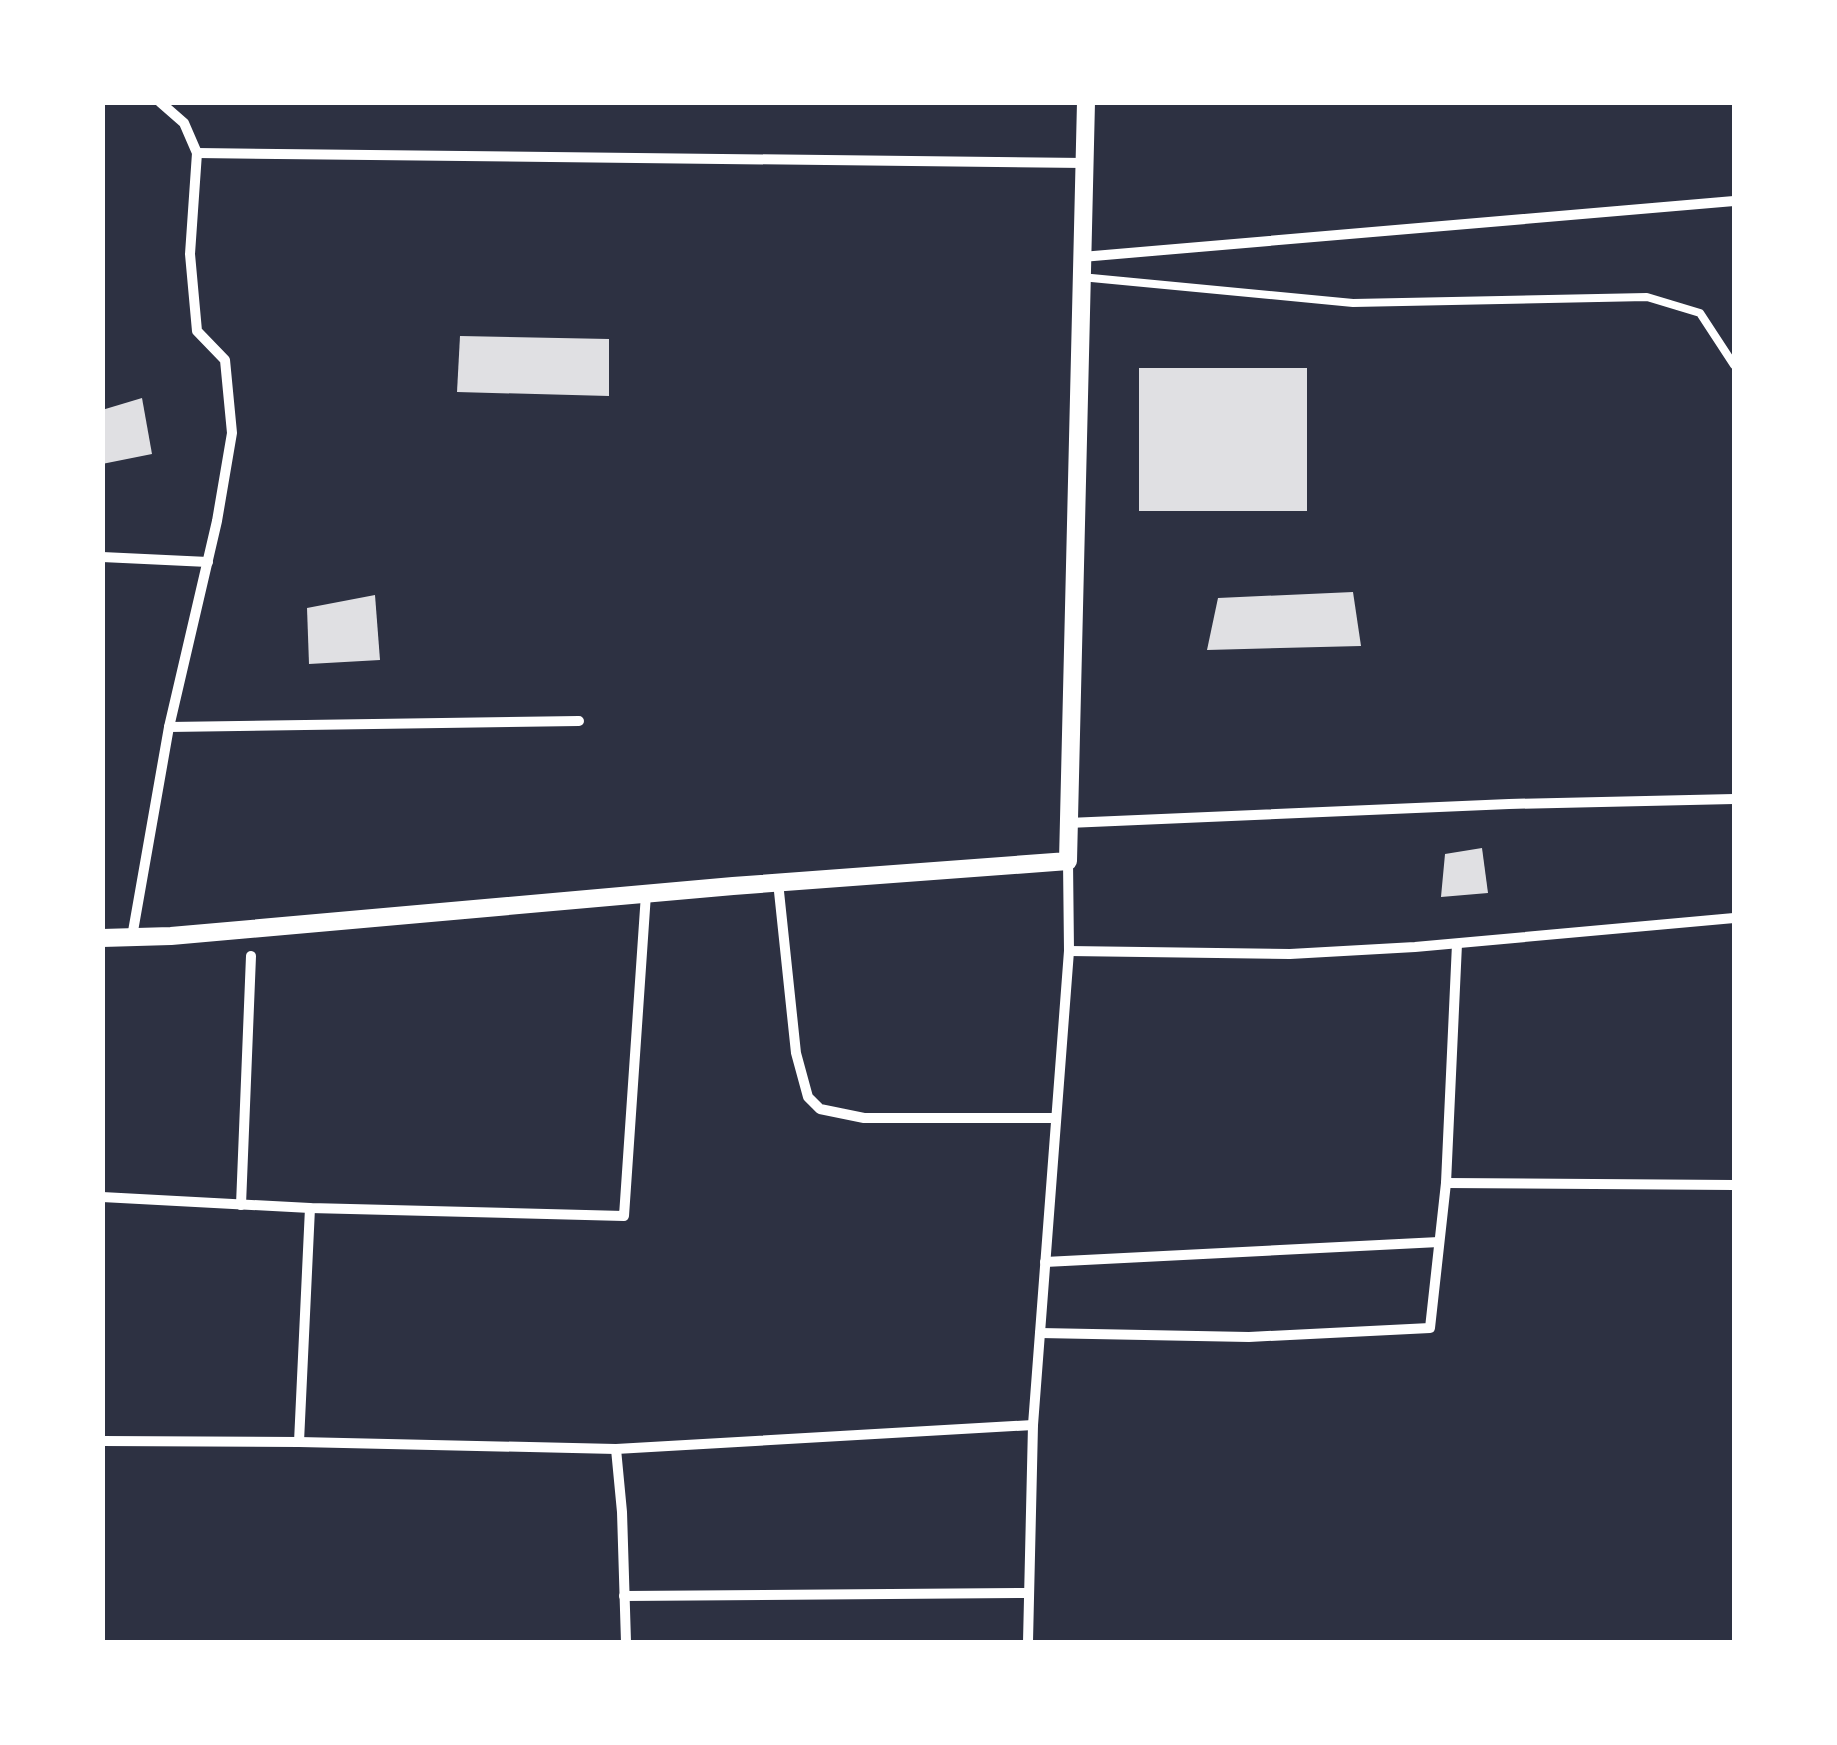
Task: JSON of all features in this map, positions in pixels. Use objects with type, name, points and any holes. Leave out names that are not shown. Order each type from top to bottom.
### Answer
[{"type":"street","points":[[132,936],[169,726],[208,562],[232,433],[225,360],[197,331],[190,254],[197,153],[184,124],[160,102]]},
{"type":"street","points":[[1028,1642],[1033,1425],[1069,952],[1068,823],[1086,102]]},
{"type":"street","points":[[197,153],[1085,164]]},
{"type":"street","points":[[1082,257],[1734,201]]},
{"type":"street","points":[[102,557],[208,562]]},
{"type":"street","points":[[169,726],[579,721]]},
{"type":"street","points":[[1068,823],[1508,804],[1734,799]]},
{"type":"street","points":[[102,938],[171,936],[778,882],[1068,861]]},
{"type":"street","points":[[778,882],[796,1053],[808,1097],[820,1109],[864,1118],[1056,1118]]},
{"type":"street","points":[[102,1197],[310,1208],[624,1216],[646,894]]},
{"type":"street","points":[[1069,952],[1290,954],[1457,944],[1734,918]]},
{"type":"street","points":[[1040,1332],[1249,1336],[1430,1328],[1446,1183],[1457,944]]},
{"type":"street","points":[[241,1205],[251,956]]},
{"type":"street","points":[[1446,1183],[1734,1185]]},
{"type":"street","points":[[299,1442],[310,1208]]},
{"type":"street","points":[[1045,1262],[1439,1242]]},
{"type":"street","points":[[102,1442],[616,1449],[1033,1425]]},
{"type":"street","points":[[616,1449],[626,1642]]},
{"type":"street","points":[[624,1596],[1029,1594]]},
{"type":"lane","points":[[1081,277],[1354,303],[1646,298],[1700,314],[1734,365]]},
{"type":"building","points":[[460,336],[609,339],[609,396],[457,392]]},
{"type":"building","points":[[1139,368],[1307,368],[1307,511],[1139,511]]},
{"type":"building","points":[[142,398],[152,454],[102,464],[102,410]]},
{"type":"building","points":[[1353,592],[1361,646],[1207,650],[1218,598]]},
{"type":"building","points":[[375,595],[380,660],[309,664],[307,608]]},
{"type":"building","points":[[1482,848],[1488,893],[1441,897],[1445,854]]}]
